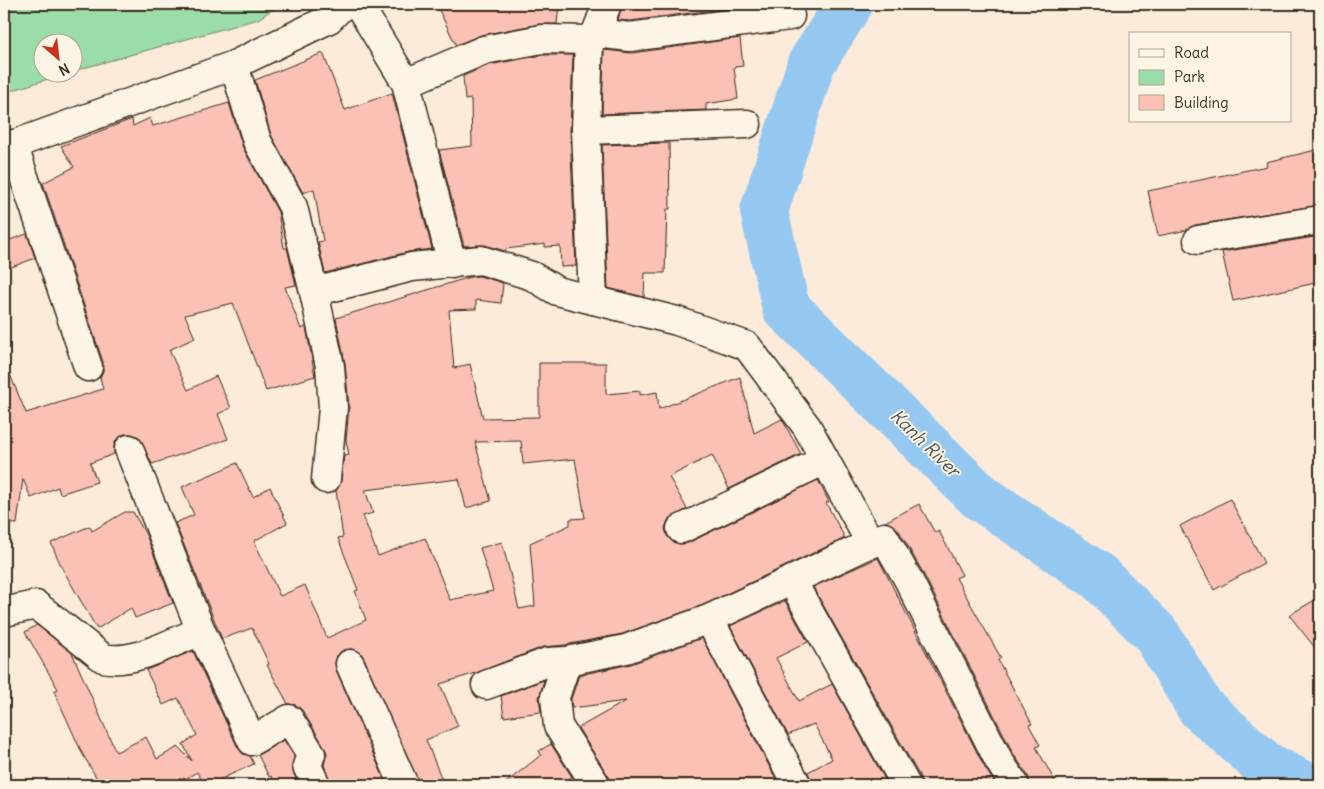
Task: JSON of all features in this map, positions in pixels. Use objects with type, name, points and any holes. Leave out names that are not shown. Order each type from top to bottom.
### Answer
[{"type":"street","points":[[88,367],[8,146],[234,64],[329,18],[344,4]]},
{"type":"street","points":[[358,4],[406,83],[452,264]]},
{"type":"street","points":[[593,300],[586,130],[592,37],[607,4]]},
{"type":"street","points":[[406,83],[484,50],[542,39],[630,37],[790,16]]},
{"type":"street","points":[[234,64],[257,141],[293,207],[314,292],[330,366],[333,408],[326,479]]},
{"type":"street","points":[[586,130],[747,124]]},
{"type":"street","points":[[1198,240],[1320,220]]},
{"type":"street","points":[[314,292],[412,267],[481,260],[532,276],[557,290],[677,321],[747,346],[807,427],[871,544]]},
{"type":"street","points":[[129,450],[201,631],[252,741],[289,719],[311,754],[307,766],[316,785]]},
{"type":"street","points":[[681,529],[824,460]]},
{"type":"street","points":[[486,685],[548,662],[567,661],[626,649],[709,619],[884,537],[908,579],[998,762],[1015,785]]},
{"type":"street","points":[[792,581],[906,785]]},
{"type":"street","points":[[4,612],[36,605],[102,658],[116,661],[135,656],[201,631]]},
{"type":"street","points":[[709,619],[797,785]]},
{"type":"street","points":[[567,661],[555,698],[558,726],[596,785]]},
{"type":"street","points":[[350,664],[404,785]]},
{"type":"green space","points":[[4,4],[281,4],[258,19],[82,68],[82,32],[32,32],[32,82],[39,82],[4,93]]},
{"type":"building","points":[[436,4],[559,4],[557,24],[539,24],[481,35],[456,45]]},
{"type":"building","points":[[622,4],[736,4],[736,7],[630,21],[618,20]]},
{"type":"building","points":[[740,38],[743,66],[734,67],[738,99],[706,104],[706,110],[602,114],[604,50],[632,53]]},
{"type":"building","points":[[323,53],[345,110],[392,93],[432,249],[408,252],[325,273],[318,242],[323,241],[314,189],[303,193],[271,135],[255,80]]},
{"type":"building","points":[[543,55],[573,55],[570,131],[576,266],[561,267],[560,246],[545,247],[545,244],[506,249],[505,251],[485,245],[464,246],[439,150],[472,146],[471,99],[465,100],[463,76],[489,65]]},
{"type":"building","points":[[229,103],[243,148],[278,212],[284,248],[287,248],[296,285],[285,287],[301,329],[306,327],[315,376],[266,391],[233,303],[185,315],[195,338],[169,350],[188,390],[216,376],[231,408],[218,414],[228,439],[152,464],[139,437],[132,434],[124,434],[116,440],[114,454],[90,463],[97,482],[60,494],[58,487],[31,498],[23,479],[17,524],[4,523],[4,360],[26,413],[103,389],[100,377],[103,371],[103,362],[43,183],[74,167],[61,146],[132,119],[133,126],[150,118],[153,126]]},
{"type":"building","points":[[669,143],[670,209],[667,209],[665,273],[645,273],[644,297],[608,288],[602,145]]},
{"type":"building","points":[[1320,149],[1320,205],[1195,225],[1187,230],[1158,236],[1148,191],[1267,166],[1266,162]]},
{"type":"building","points":[[27,234],[35,258],[4,270],[4,242]]},
{"type":"building","points":[[1320,236],[1320,282],[1233,301],[1222,252]]},
{"type":"building","points":[[479,276],[503,283],[501,303],[476,300],[476,309],[449,310],[454,368],[470,364],[483,418],[539,417],[539,363],[606,363],[606,394],[640,391],[640,395],[657,392],[659,409],[740,377],[754,433],[782,419],[801,454],[729,489],[712,455],[669,477],[687,509],[668,520],[665,528],[667,536],[673,542],[679,544],[688,543],[818,480],[829,502],[826,503],[845,538],[703,605],[622,634],[565,645],[543,647],[476,673],[440,684],[458,726],[426,740],[444,785],[419,785],[364,658],[360,652],[352,649],[343,650],[337,655],[335,662],[336,670],[387,785],[331,785],[324,765],[327,753],[324,746],[302,710],[296,705],[288,704],[267,665],[269,664],[252,628],[222,639],[175,523],[194,515],[182,487],[237,463],[253,497],[270,487],[287,523],[254,541],[280,596],[305,585],[327,638],[366,620],[355,591],[358,590],[338,538],[343,537],[336,491],[341,481],[344,456],[349,455],[346,440],[349,407],[345,363],[336,318],[470,277]],"holes":[[[521,441],[523,464],[575,459],[585,518],[570,519],[570,525],[530,543],[535,606],[519,609],[502,542],[480,548],[493,591],[450,600],[425,538],[378,556],[363,516],[373,513],[365,490],[459,479],[466,508],[491,501],[475,442]]]},
{"type":"building","points":[[1230,499],[1264,563],[1214,590],[1180,526]]},
{"type":"building","points":[[919,504],[935,533],[939,531],[962,575],[956,578],[1001,658],[998,660],[1032,724],[1029,725],[1040,745],[1036,747],[1057,785],[1030,785],[1028,776],[1013,753],[922,571],[898,529],[885,522]]},
{"type":"building","points":[[125,512],[133,512],[146,535],[173,603],[135,618],[131,608],[97,629],[62,568],[51,543],[90,526],[92,531]]},
{"type":"building","points":[[878,558],[985,768],[996,785],[922,785],[920,777],[813,587]]},
{"type":"building","points":[[1320,597],[1320,654],[1289,615]]},
{"type":"building","points":[[785,601],[808,642],[776,658],[799,701],[832,684],[888,785],[813,785],[808,772],[832,759],[814,724],[788,735],[730,626]]},
{"type":"building","points":[[37,625],[72,653],[116,752],[146,737],[157,759],[178,747],[192,761],[183,744],[197,735],[178,698],[163,705],[146,670],[193,651],[238,748],[243,754],[250,756],[254,764],[208,785],[204,785],[197,772],[175,785],[110,785],[106,778],[99,782],[82,753],[54,691],[58,689],[25,632]]},
{"type":"building","points":[[702,638],[779,785],[611,785],[609,777],[578,728],[626,701],[572,708],[571,699],[579,675],[631,664]]},
{"type":"building","points":[[544,680],[539,698],[541,712],[504,717],[501,696]]},
{"type":"building","points":[[284,740],[294,756],[293,772],[299,785],[276,785],[271,776],[269,777],[258,755]]},
{"type":"building","points":[[551,744],[572,777],[558,785],[503,785],[541,755],[539,751]]},
{"type":"waterway","name":"Kanh River","points":[[849,4],[811,64],[764,211],[786,308],[979,496],[1099,577],[1156,634],[1200,707],[1265,765],[1304,785]]}]
